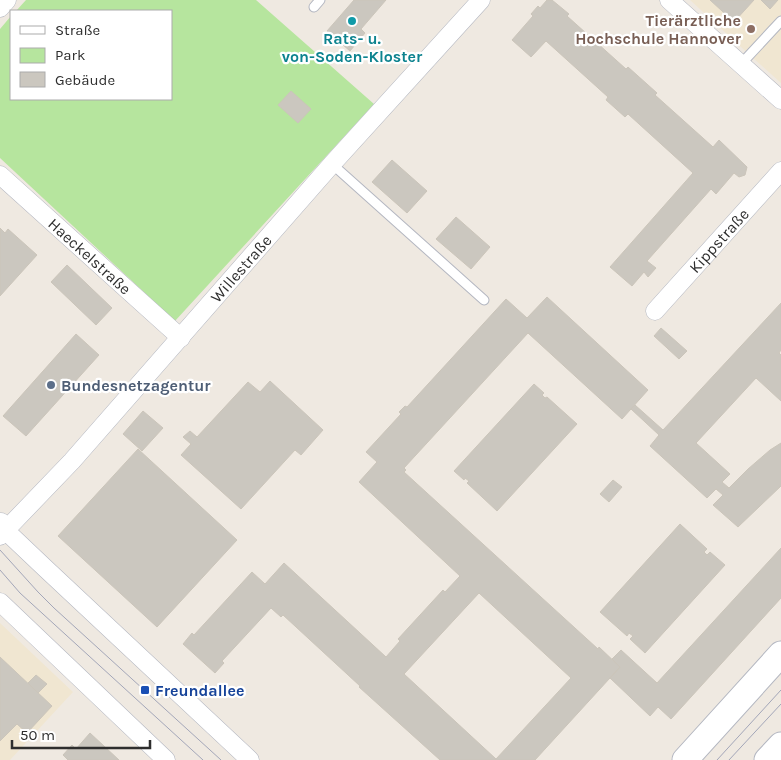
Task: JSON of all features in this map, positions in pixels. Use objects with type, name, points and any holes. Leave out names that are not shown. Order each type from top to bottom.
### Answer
[{"type":"main road","points":[[685,760],[781,654]]},
{"type":"main road","points":[[767,760],[781,745]]},
{"type":"street","points":[[0,8],[7,0]]},
{"type":"street","name":"Willestraße","points":[[2,529],[66,467],[332,164],[481,0]]},
{"type":"street","points":[[669,0],[781,100]]},
{"type":"street","name":"Kippstraße","points":[[655,311],[781,171]]},
{"type":"street","name":"Haeckelstraße","points":[[0,174],[181,338]]},
{"type":"street","points":[[2,529],[250,760]]},
{"type":"street","points":[[0,602],[159,758]]},
{"type":"lane","points":[[741,64],[781,22]]},
{"type":"lane","points":[[332,164],[484,300]]},
{"type":"shaded area","name":"Tierärztliche Hochschule Hannover","points":[[690,0],[781,0],[781,83],[753,58]]},
{"type":"shaded area","points":[[0,623],[73,692],[10,760],[0,760]]},
{"type":"green space","points":[[26,0],[256,0],[374,104],[175,321],[0,158],[0,29],[10,17],[10,100],[172,100],[172,10],[17,10]]},
{"type":"building","name":"Rats- u. von-Soden-Kloster","points":[[354,0],[386,0],[361,29],[365,33],[350,51],[327,31]]},
{"type":"building","points":[[547,0],[552,0],[569,14],[567,16],[626,69],[628,67],[657,93],[655,95],[713,147],[719,140],[747,167],[745,175],[739,177],[734,173],[716,194],[711,189],[647,261],[656,268],[648,277],[644,272],[632,286],[610,267],[693,173],[628,114],[625,117],[606,100],[608,97],[546,41],[531,57],[512,40],[533,16],[531,14],[538,6],[540,8]]},
{"type":"building","points":[[710,0],[754,0],[734,22]]},
{"type":"building","points":[[761,0],[778,0],[770,9]]},
{"type":"building","points":[[291,91],[311,109],[298,123],[278,105]]},
{"type":"building","points":[[392,160],[427,191],[407,213],[372,182]]},
{"type":"building","points":[[456,217],[490,247],[471,269],[436,239]]},
{"type":"building","points":[[0,228],[5,233],[8,229],[37,255],[0,296]]},
{"type":"building","points":[[67,265],[112,308],[96,325],[51,282]]},
{"type":"building","points":[[547,297],[648,390],[622,419],[528,333],[404,468],[406,470],[404,472],[620,667],[535,760],[440,760],[283,615],[281,617],[271,608],[222,661],[224,663],[215,673],[183,644],[192,633],[194,635],[252,572],[265,584],[284,563],[386,657],[400,641],[398,639],[443,590],[445,592],[460,576],[359,482],[377,462],[366,452],[401,414],[399,412],[405,406],[407,407],[506,299],[527,318]],"holes":[[[479,593],[571,678],[496,759],[404,674]]]},
{"type":"building","points":[[781,303],[781,350],[779,353],[781,355],[781,401],[756,378],[696,443],[730,474],[722,482],[729,488],[748,469],[781,443],[781,486],[738,527],[713,505],[723,495],[716,489],[707,498],[650,446],[659,435],[631,409],[635,405],[663,430]]},
{"type":"building","points":[[661,328],[687,351],[679,359],[654,336]]},
{"type":"building","name":"Bundesnetzagentur","points":[[76,334],[99,355],[26,436],[3,416]]},
{"type":"building","points":[[270,381],[323,430],[301,455],[295,450],[241,509],[181,455],[191,444],[183,437],[190,431],[197,437],[248,382],[260,392]]},
{"type":"building","points":[[534,384],[544,393],[542,395],[545,398],[547,397],[577,424],[497,511],[467,483],[469,481],[465,478],[464,480],[454,471]]},
{"type":"building","points":[[143,411],[163,428],[142,451],[123,434]]},
{"type":"building","points":[[138,449],[237,540],[157,627],[58,536]]},
{"type":"building","points":[[613,480],[622,487],[609,502],[600,494]]},
{"type":"building","points":[[680,524],[707,549],[704,552],[707,555],[710,552],[725,565],[645,653],[630,639],[633,636],[629,633],[627,636],[600,612]]},
{"type":"building","points":[[781,548],[781,598],[671,719],[658,707],[650,716],[610,678],[620,667],[612,659],[621,650],[657,683]]},
{"type":"building","points":[[0,657],[52,706],[27,733],[17,724],[0,741]]},
{"type":"building","points":[[36,675],[47,684],[38,693],[28,683]]},
{"type":"building","points":[[90,733],[119,760],[68,760],[63,755],[72,745],[76,749]]},
{"type":"tram line","points":[[0,550],[54,608],[221,760]]},
{"type":"tram line","points":[[0,570],[20,593],[203,760]]},
{"type":"tram line","points":[[717,760],[781,690]]},
{"type":"tram line","points":[[729,760],[781,704]]},
{"type":"place","name":"Rats- u. von-Soden-Kloster","points":[[352,21]]},
{"type":"place","name":"Tierärztliche Hochschule Hannover","points":[[751,29]]},
{"type":"place","name":"Bundesnetzagentur","points":[[51,385]]},
{"type":"place","name":"Freundallee","points":[[145,690]]}]
